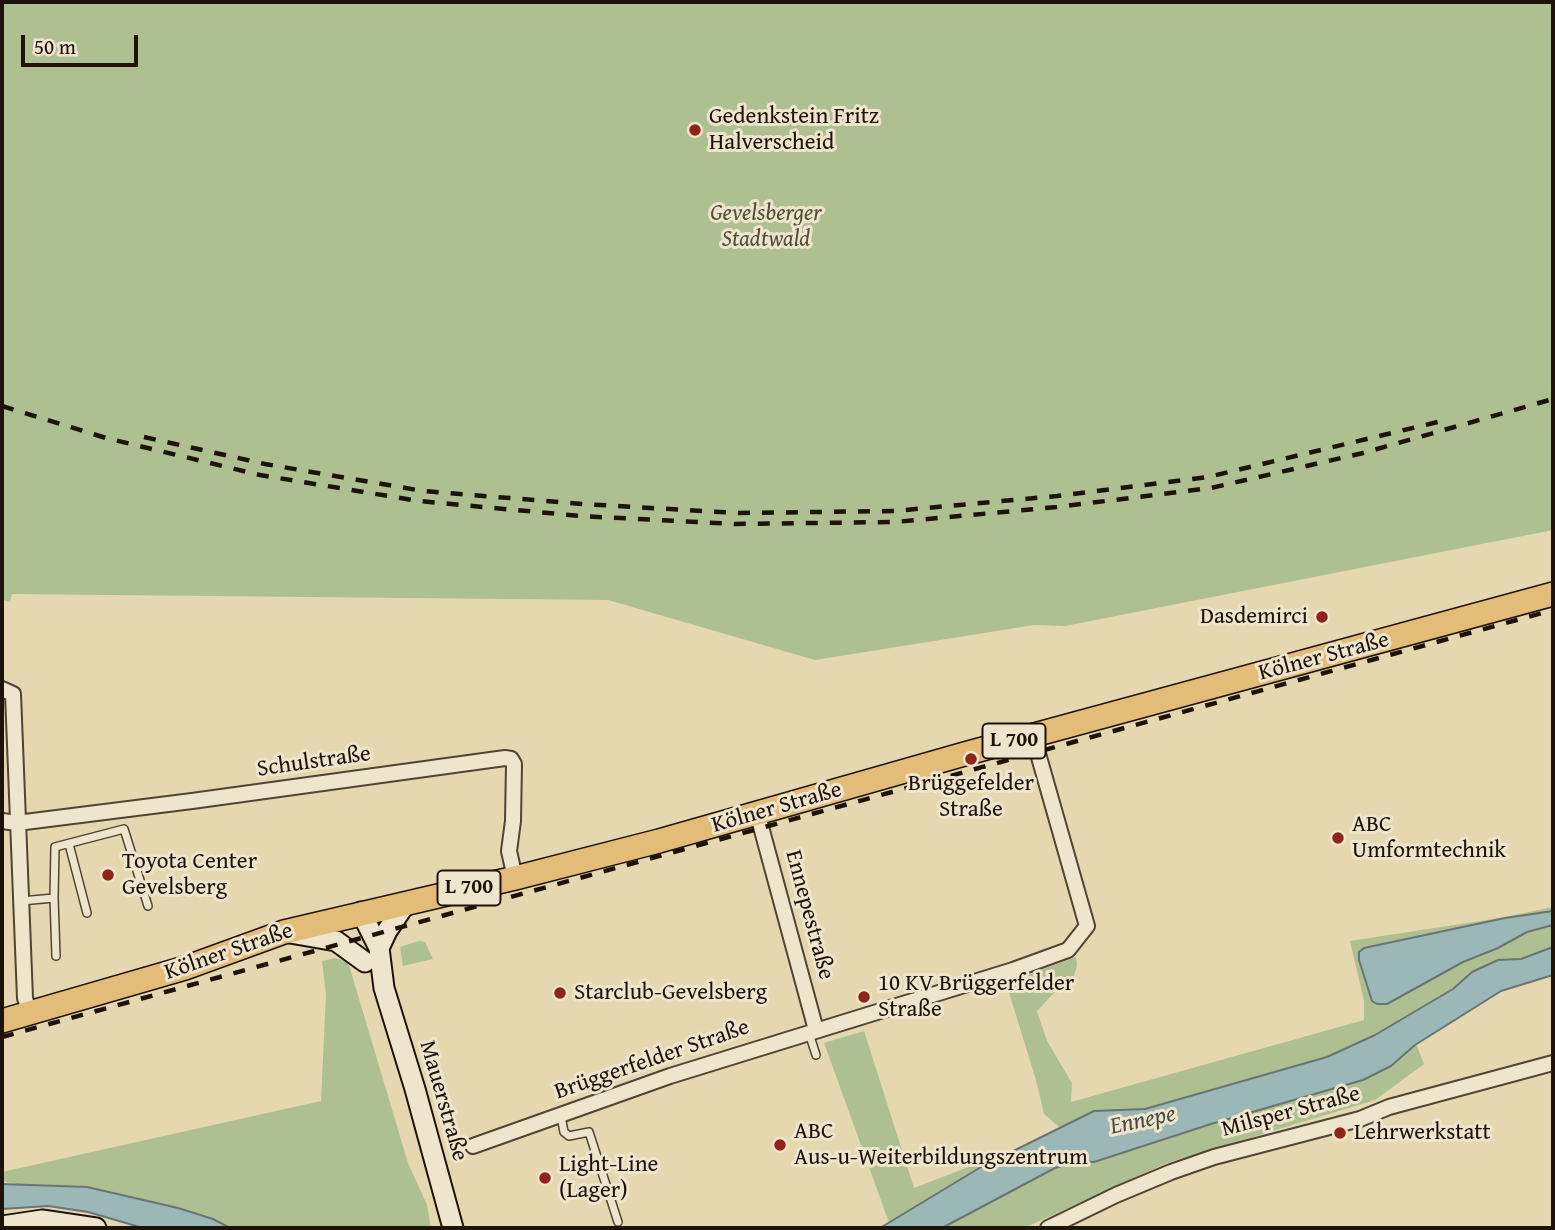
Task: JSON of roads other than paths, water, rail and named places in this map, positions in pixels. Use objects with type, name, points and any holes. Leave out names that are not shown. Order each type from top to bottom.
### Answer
[{"type":"main road","name":"Kölner Straße","points":[[2,1021],[185,968],[284,932],[515,878],[1553,594]]},
{"type":"main road","points":[[372,955],[406,903]]},
{"type":"main road","name":"Mauerstraße","points":[[361,912],[359,938],[372,955],[384,988],[453,1228]]},
{"type":"main road","name":"L 700","points":[[284,932],[336,941],[372,955]]},
{"type":"main road","points":[[2,1226],[42,1220],[96,1228]]},
{"type":"street","points":[[2,690],[13,694],[9,822],[20,901],[25,998],[30,1014]]},
{"type":"street","name":"Brüggerfelder Straße","points":[[473,1146],[670,1076],[1013,970],[1068,950],[1087,926],[1032,736]]},
{"type":"street","name":"Schulstraße","points":[[9,822],[363,779],[505,758],[511,759],[514,764],[513,821],[509,852],[515,878]]},
{"type":"street","name":"Ennepestraße","points":[[757,812],[812,1031]]},
{"type":"street","name":"Milsper Straße","points":[[1048,1228],[1116,1195],[1214,1157],[1360,1119],[1389,1108],[1553,1063]]},
{"type":"lane","points":[[56,956],[55,847],[124,829],[148,906]]},
{"type":"lane","points":[[69,844],[87,913]]},
{"type":"lane","points":[[20,901],[54,898]]},
{"type":"lane","points":[[812,1031],[816,1055]]},
{"type":"lane","points":[[560,1115],[564,1132],[569,1136],[589,1132],[618,1222]]},
{"type":"water","points":[[1553,911],[1553,925],[1527,932],[1498,948],[1463,962],[1387,1004],[1372,1001],[1359,960],[1359,952],[1364,948],[1505,918]]},
{"type":"water","name":"Ennepe","points":[[1553,947],[1553,975],[1501,991],[1415,1045],[1391,1066],[1363,1080],[1211,1124],[1094,1162],[1078,1161],[1055,1168],[942,1228],[880,1228],[981,1167],[1094,1111],[1145,1109],[1327,1057],[1375,1035],[1453,989],[1472,972],[1498,960],[1521,959]]},
{"type":"water","points":[[2,1184],[87,1187],[178,1208],[213,1219],[230,1228],[143,1228],[88,1212],[48,1206],[2,1209]]},
{"type":"railway","points":[[2,406],[106,438],[260,475],[419,501],[580,516],[735,524],[895,522],[1057,507],[1211,488],[1363,453],[1553,399]]},
{"type":"railway","points":[[144,437],[265,464],[423,491],[737,513],[894,511],[1057,496],[1208,477],[1446,420]]},
{"type":"railway","points":[[2,1037],[1553,610]]},
{"type":"place","name":"Gedenkstein Fritz Halverscheid","points":[[695,130]]},
{"type":"place","name":"Dasdemirci","points":[[1322,617]]},
{"type":"place","name":"Brüggefelder Straße","points":[[971,759]]},
{"type":"place","name":"ABC Umformtechnik","points":[[1338,838]]},
{"type":"place","name":"Toyota Center Gevelsberg","points":[[108,875]]},
{"type":"place","name":"Starclub-Gevelsberg","points":[[560,993]]},
{"type":"place","name":"10 KV Brüggerfelder Straße","points":[[864,997]]},
{"type":"place","name":"Lehrwerkstatt","points":[[1340,1133]]},
{"type":"place","name":"ABC Aus-u-Weiterbildungszentrum","points":[[780,1145]]},
{"type":"place","name":"Light-Line (Lager)","points":[[545,1178]]},
{"type":"park label","name":"Gevelsberger Stadtwald","points":[[766,227]]}]
